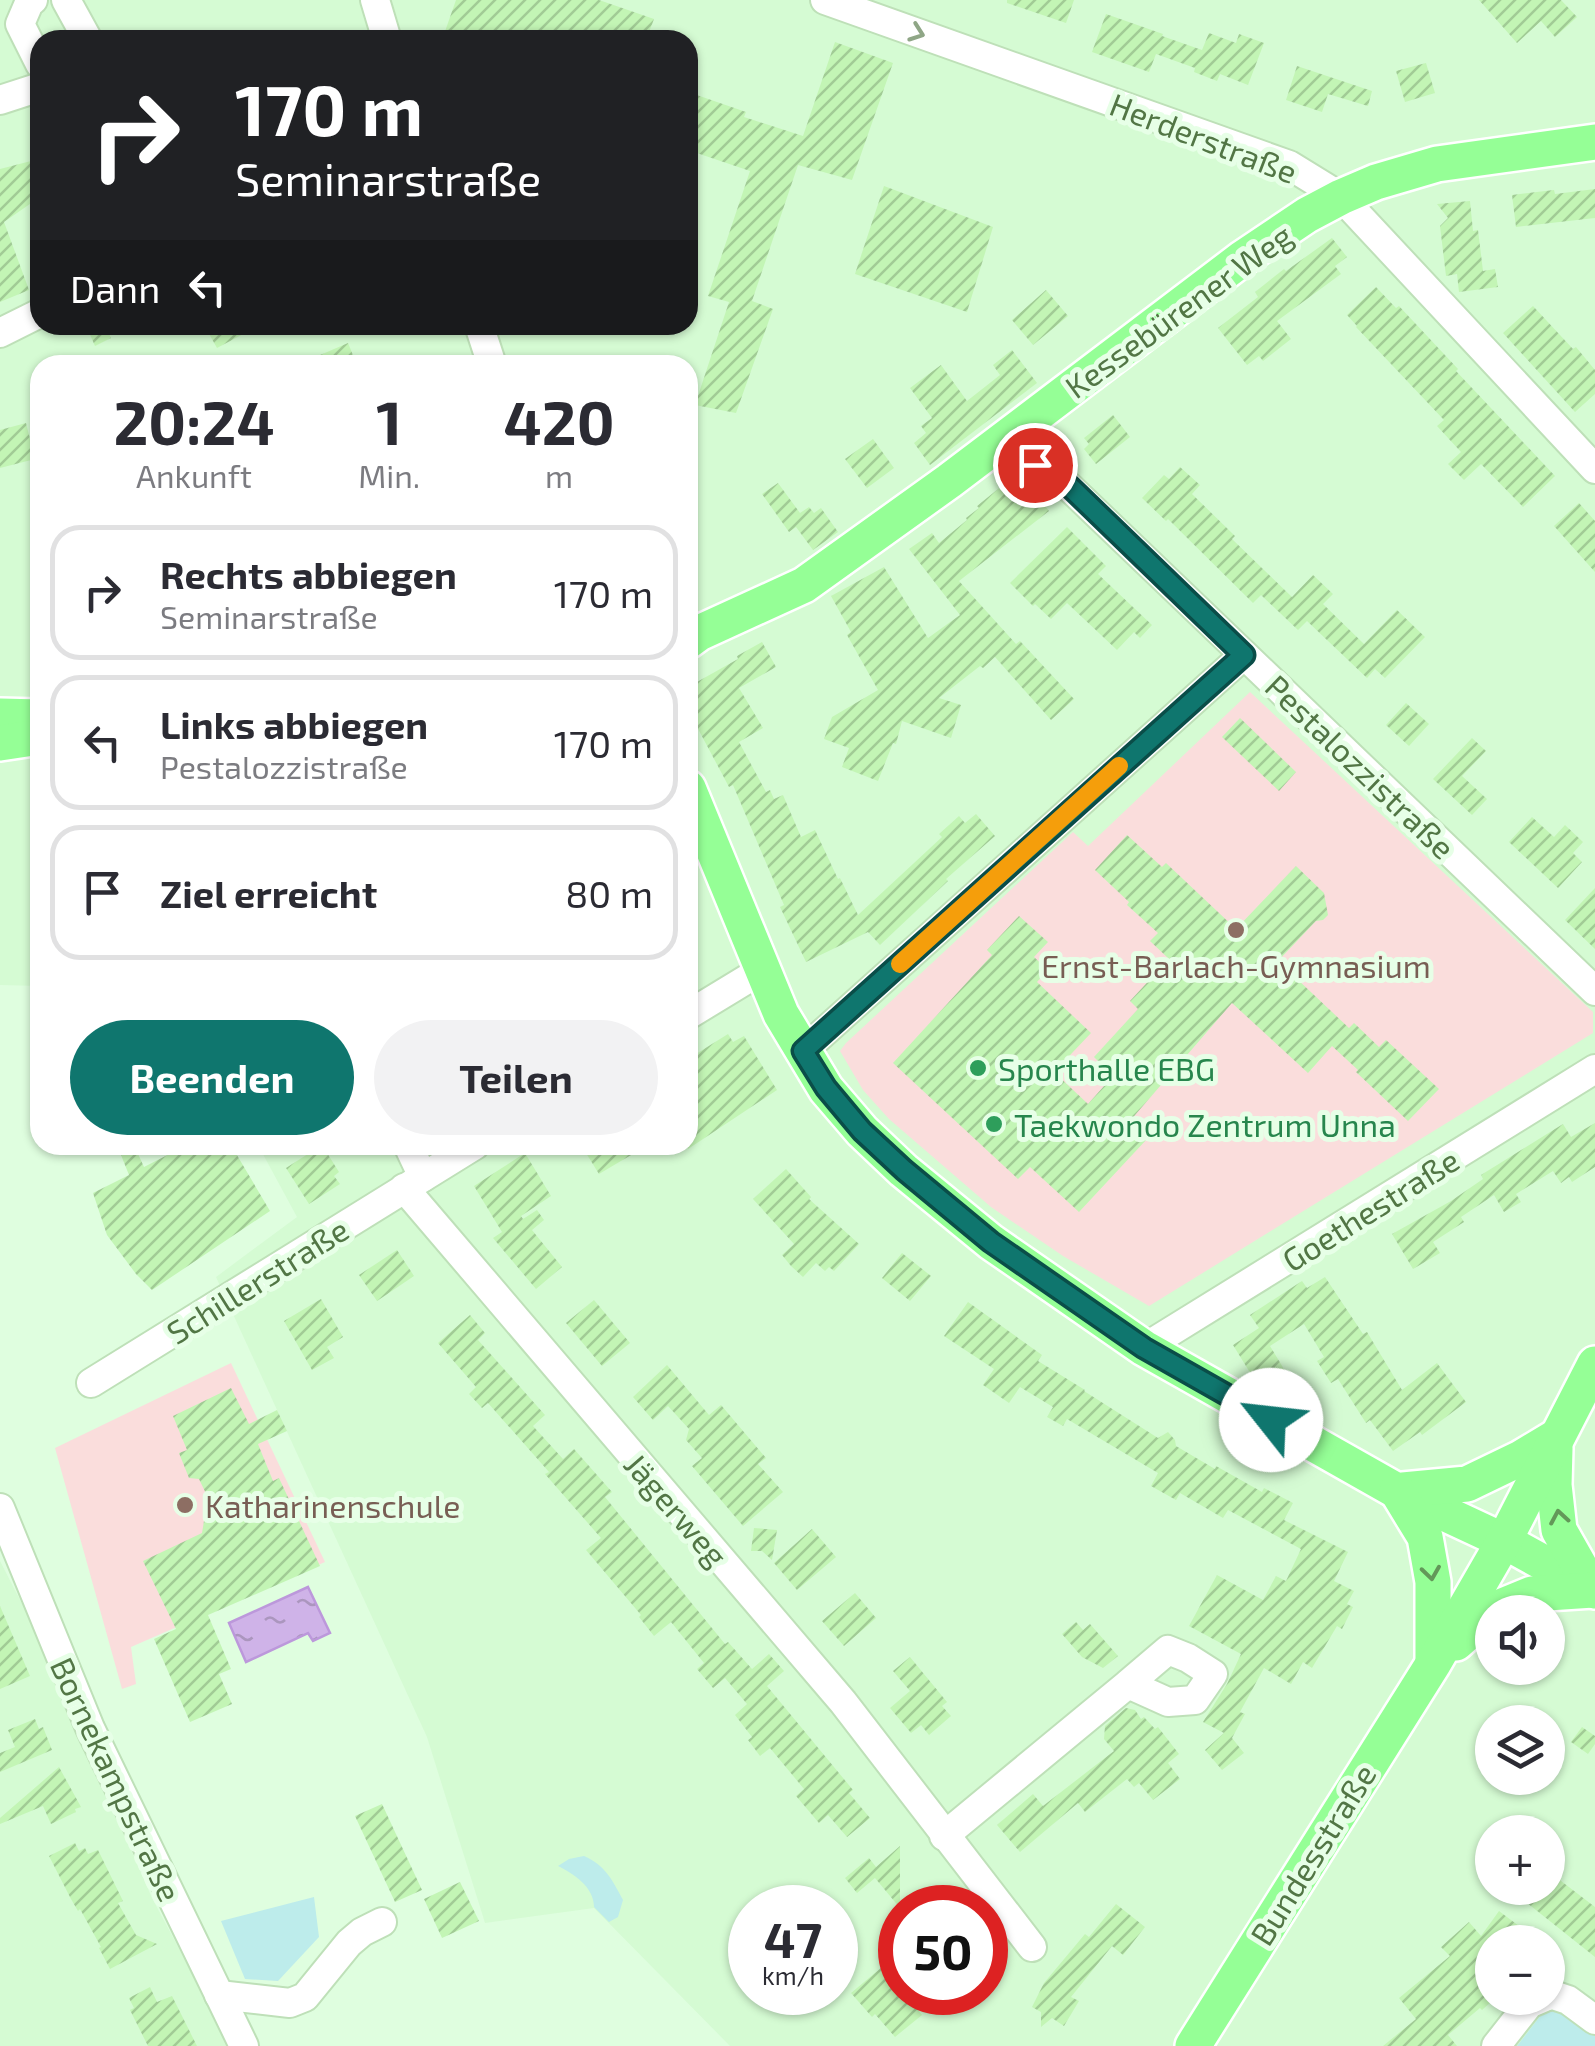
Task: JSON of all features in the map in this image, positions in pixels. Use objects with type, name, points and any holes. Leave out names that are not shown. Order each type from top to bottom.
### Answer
[{"type":"main road","name":"Kessebürener Weg","points":[[698,632],[804,585],[964,470],[1242,258],[1307,215],[1376,182],[1437,164],[1595,142]]},
{"type":"main road","points":[[0,716],[30,716]]},
{"type":"main road","points":[[0,743],[30,739]]},
{"type":"main road","points":[[698,809],[781,1014],[826,1088],[862,1131],[904,1170],[991,1242],[1144,1348],[1397,1491],[1504,1541],[1594,1590]]},
{"type":"main road","points":[[1432,1664],[1504,1541],[1595,1364]]},
{"type":"main road","points":[[1397,1491],[1467,1484],[1556,1437]]},
{"type":"main road","points":[[1556,1437],[1554,1485],[1560,1530],[1594,1590]]},
{"type":"main road","points":[[1397,1491],[1425,1536],[1433,1582],[1432,1664]]},
{"type":"main road","points":[[1432,1664],[1493,1610],[1532,1594],[1594,1590]]},
{"type":"main road","name":"Bundesstraße","points":[[1194,2046],[1432,1664]]},
{"type":"street","points":[[30,44],[20,24],[34,0]]},
{"type":"street","points":[[66,0],[82,30]]},
{"type":"street","points":[[375,0],[385,30]]},
{"type":"street","name":"Herderstraße","points":[[825,0],[1290,165],[1341,197],[1595,469]]},
{"type":"street","points":[[0,100],[30,90]]},
{"type":"street","points":[[0,333],[30,318]]},
{"type":"street","name":"Pestalozzistraße","points":[[1035,465],[1065,482],[1595,991]]},
{"type":"street","points":[[803,1051],[1244,655]]},
{"type":"street","points":[[698,1009],[762,970]]},
{"type":"street","name":"Goethestraße","points":[[1144,1348],[1595,1069]]},
{"type":"street","points":[[409,1155],[413,1183]]},
{"type":"street","name":"Schillerstraße","points":[[91,1382],[459,1155]]},
{"type":"street","name":"Jägerweg","points":[[413,1183],[844,1702],[1032,1947]]},
{"type":"street","name":"Bornekampstraße","points":[[0,1508],[90,1728],[244,2046]]},
{"type":"street","points":[[944,1836],[1128,1684]]},
{"type":"street","points":[[219,1995],[290,2003],[305,1997],[349,1943],[382,1922]]},
{"type":"street","points":[[1565,1999],[1595,2020]]},
{"type":"street","points":[[1496,2046],[1520,2015]]},
{"type":"shaded area","points":[[0,0],[1595,0],[1595,2046],[730,2046],[594,1908],[485,1923],[427,1737],[216,1277],[297,1217],[263,1155],[698,1155],[698,355],[30,355],[30,986],[0,985]]},
{"type":"shaded area","name":"Ernst-Barlach-Gymnasium","points":[[1250,692],[1593,1012],[1593,1033],[1149,1306],[1063,1256],[991,1207],[889,1119],[863,1090],[840,1051],[1073,832],[1088,846]]},
{"type":"shaded area","name":"Katharinenschule","points":[[231,1363],[325,1562],[131,1647],[136,1684],[122,1689],[55,1448]]},
{"type":"shaded area","points":[[0,1561],[35,1629],[152,1898],[231,2046],[0,2046]]},
{"type":"shaded area","points":[[584,1856],[603,1869],[623,1900],[618,1917],[609,1922],[594,1907],[591,1893],[582,1882],[558,1866]]},
{"type":"shaded area","points":[[314,1897],[319,1937],[278,1981],[245,1979],[221,1921]]},
{"type":"shaded area","points":[[1565,2012],[1595,2035],[1595,2046],[1517,2046],[1541,2015],[1565,2015]]},
{"type":"water","points":[[308,1587],[330,1633],[313,1641],[308,1633],[246,1662],[229,1623]]},
{"type":"building","points":[[456,0],[599,0],[654,19],[650,30],[446,30]]},
{"type":"building","points":[[1007,0],[1074,0],[1066,23]]},
{"type":"building","points":[[1479,0],[1561,0],[1577,17],[1555,37],[1541,21],[1517,43]]},
{"type":"building","points":[[1106,14],[1202,50],[1209,33],[1236,43],[1239,34],[1264,43],[1248,85],[1220,74],[1217,81],[1156,54],[1149,72],[1092,52]]},
{"type":"building","points":[[835,42],[893,63],[852,180],[798,165],[752,301],[773,309],[736,413],[698,406],[729,302],[708,296],[750,171],[698,153],[698,95],[746,112],[744,117],[803,136]]},
{"type":"building","points":[[1426,63],[1435,93],[1405,102],[1396,71]]},
{"type":"building","points":[[1297,66],[1372,91],[1368,106],[1328,94],[1322,112],[1286,100]]},
{"type":"building","points":[[30,161],[30,204],[4,222],[29,290],[0,302],[0,169]]},
{"type":"building","points":[[884,186],[993,227],[967,312],[855,274]]},
{"type":"building","points":[[1595,189],[1595,218],[1516,227],[1512,195]]},
{"type":"building","points":[[1470,201],[1483,271],[1495,269],[1498,287],[1459,292],[1457,274],[1446,276],[1440,226],[1448,218],[1437,204]]},
{"type":"building","points":[[1332,238],[1347,257],[1335,266],[1341,274],[1277,321],[1291,339],[1263,361],[1259,356],[1247,365],[1218,328],[1258,297],[1255,292],[1284,269]]},
{"type":"building","points":[[1376,287],[1396,308],[1399,306],[1555,476],[1523,507],[1481,464],[1464,480],[1448,464],[1461,452],[1437,426],[1444,420],[1347,315]]},
{"type":"building","points":[[1046,290],[1068,316],[1033,345],[1012,320]]},
{"type":"building","points":[[1533,306],[1595,370],[1595,394],[1575,412],[1503,333]]},
{"type":"building","points":[[90,335],[110,335],[111,338],[95,346]]},
{"type":"building","points":[[210,335],[241,335],[217,348]]},
{"type":"building","points":[[348,343],[353,355],[320,355]]},
{"type":"building","points":[[1012,350],[1037,383],[930,465],[914,443],[926,433],[921,426],[932,418],[910,388],[941,365],[967,401],[1000,375],[993,365]]},
{"type":"building","points":[[1113,415],[1130,437],[1096,464],[1084,449],[1089,444],[1084,438]]},
{"type":"building","points":[[26,423],[30,460],[0,468],[0,430]]},
{"type":"building","points":[[873,439],[894,468],[867,488],[845,459]]},
{"type":"building","points":[[1180,467],[1200,485],[1192,494],[1292,597],[1313,575],[1333,594],[1323,604],[1364,644],[1397,610],[1425,637],[1385,678],[1375,669],[1367,678],[1307,621],[1298,630],[1261,595],[1253,603],[1142,498],[1164,475],[1169,479]]},
{"type":"building","points":[[1018,478],[1025,486],[1028,484],[1049,511],[959,581],[1016,644],[1020,641],[1074,699],[1051,720],[995,657],[939,698],[961,705],[951,738],[902,721],[878,781],[842,767],[849,748],[824,739],[832,717],[878,690],[847,635],[851,632],[831,596],[884,567],[928,638],[960,615],[909,549],[932,533],[939,543],[967,520],[977,506],[1008,481],[1010,484]]},
{"type":"building","points":[[778,483],[800,513],[809,507],[814,513],[821,508],[838,532],[813,550],[796,527],[789,532],[762,494]]},
{"type":"building","points":[[1579,503],[1595,521],[1595,572],[1554,526]]},
{"type":"building","points":[[1067,527],[1106,566],[1098,574],[1152,625],[1140,638],[1134,632],[1117,650],[1067,603],[1051,619],[1010,583]]},
{"type":"building","points":[[762,642],[776,667],[739,688],[763,728],[739,742],[766,792],[770,790],[774,799],[783,795],[801,837],[815,830],[858,915],[942,837],[939,834],[959,816],[965,823],[976,814],[995,836],[880,945],[868,932],[806,962],[780,907],[784,905],[733,785],[729,787],[698,729],[698,681],[738,659],[737,656]]},
{"type":"building","points":[[1406,703],[1429,724],[1409,746],[1386,725]]},
{"type":"building","points":[[1240,718],[1296,772],[1279,791],[1222,737]]},
{"type":"building","points":[[1472,738],[1486,751],[1462,776],[1487,799],[1472,815],[1433,779]]},
{"type":"building","points":[[1532,817],[1554,837],[1565,825],[1583,842],[1573,853],[1582,862],[1558,888],[1509,842]]},
{"type":"building","points":[[1127,835],[1162,867],[1166,863],[1236,929],[1296,866],[1324,893],[1328,915],[1316,921],[1278,961],[1349,1028],[1354,1023],[1379,1047],[1386,1040],[1439,1089],[1408,1121],[1332,1046],[1308,1073],[1232,1003],[1129,1122],[1147,1139],[1079,1212],[1030,1167],[1018,1179],[893,1063],[992,955],[987,950],[1019,916],[1048,942],[1034,957],[1048,970],[1037,982],[1091,1033],[1054,1072],[1088,1104],[1113,1076],[1094,1057],[1138,1009],[1130,1001],[1169,959],[1150,941],[1158,933],[1095,870]]},
{"type":"building","points":[[1595,888],[1595,949],[1565,920]]},
{"type":"building","points":[[728,1034],[733,1042],[744,1036],[777,1090],[698,1142],[698,1053]]},
{"type":"building","points":[[1595,1123],[1595,1167],[1572,1182],[1569,1177],[1561,1183],[1553,1171],[1516,1194],[1521,1202],[1504,1212],[1494,1195],[1461,1217],[1464,1222],[1433,1242],[1440,1253],[1413,1269],[1392,1234],[1451,1201],[1483,1179],[1481,1175],[1563,1124],[1571,1137]]},
{"type":"building","points":[[121,1155],[139,1155],[144,1167],[167,1155],[237,1155],[270,1211],[152,1290],[107,1235],[93,1193],[129,1175]]},
{"type":"building","points":[[306,1155],[328,1155],[339,1172],[334,1176],[340,1184],[309,1204],[286,1168]]},
{"type":"building","points":[[526,1155],[551,1196],[521,1216],[523,1219],[537,1210],[544,1220],[532,1230],[562,1267],[536,1289],[493,1238],[502,1232],[474,1186]]},
{"type":"building","points":[[587,1155],[631,1155],[599,1174]]},
{"type":"building","points":[[786,1169],[809,1199],[859,1244],[834,1271],[829,1267],[825,1271],[816,1263],[803,1277],[782,1255],[794,1244],[753,1199]]},
{"type":"building","points":[[397,1250],[414,1276],[377,1301],[359,1275]]},
{"type":"building","points":[[902,1253],[931,1276],[910,1301],[882,1278]]},
{"type":"building","points":[[1325,1277],[1363,1334],[1367,1332],[1402,1390],[1437,1363],[1466,1402],[1393,1451],[1370,1420],[1366,1423],[1338,1379],[1331,1383],[1317,1361],[1324,1357],[1304,1324],[1270,1346],[1287,1374],[1269,1385],[1249,1371],[1233,1345],[1259,1328],[1250,1315],[1302,1281],[1307,1288]]},
{"type":"building","points":[[321,1299],[343,1337],[327,1347],[334,1358],[312,1370],[284,1321]]},
{"type":"building","points":[[594,1300],[630,1343],[602,1366],[566,1323]]},
{"type":"building","points":[[968,1302],[1042,1355],[1038,1361],[1158,1438],[1168,1432],[1176,1446],[1215,1469],[1216,1466],[1262,1492],[1264,1488],[1293,1503],[1284,1520],[1348,1552],[1334,1581],[1354,1591],[1347,1604],[1353,1607],[1342,1629],[1337,1626],[1312,1668],[1303,1662],[1291,1684],[1264,1668],[1240,1712],[1245,1714],[1232,1738],[1244,1753],[1222,1770],[1205,1750],[1224,1733],[1203,1722],[1241,1654],[1189,1626],[1217,1575],[1263,1600],[1276,1576],[1286,1581],[1301,1549],[1228,1510],[1223,1518],[1180,1493],[1176,1500],[1151,1486],[1158,1473],[1067,1419],[1063,1426],[1047,1417],[1053,1407],[1020,1387],[1009,1403],[983,1385],[994,1369],[944,1336]]},
{"type":"building","points":[[470,1315],[485,1333],[478,1340],[545,1415],[533,1426],[563,1459],[574,1449],[612,1492],[605,1497],[725,1644],[728,1642],[752,1669],[769,1654],[784,1671],[767,1686],[853,1790],[849,1793],[870,1818],[847,1837],[828,1815],[819,1823],[796,1796],[804,1789],[770,1748],[760,1756],[748,1740],[752,1737],[735,1715],[747,1704],[725,1678],[713,1688],[697,1669],[704,1663],[671,1622],[654,1636],[586,1550],[601,1538],[488,1403],[482,1408],[469,1394],[476,1387],[438,1343]]},
{"type":"building","points":[[667,1365],[709,1415],[721,1405],[766,1458],[758,1464],[783,1492],[743,1526],[692,1466],[702,1458],[686,1440],[689,1429],[668,1406],[653,1420],[633,1397]]},
{"type":"building","points":[[231,1388],[249,1424],[277,1410],[287,1431],[258,1444],[273,1481],[279,1478],[320,1566],[208,1615],[231,1669],[219,1674],[232,1704],[190,1722],[154,1639],[176,1629],[143,1561],[202,1533],[205,1515],[212,1506],[199,1479],[189,1478],[179,1453],[187,1450],[173,1416]]},
{"type":"building","points":[[754,1528],[777,1530],[772,1560],[762,1551],[751,1551]]},
{"type":"building","points":[[812,1529],[836,1557],[797,1590],[774,1563]]},
{"type":"building","points":[[855,1593],[876,1618],[844,1646],[822,1621]]},
{"type":"building","points":[[0,1606],[30,1676],[0,1689]]},
{"type":"building","points":[[1076,1622],[1083,1630],[1090,1624],[1118,1656],[1103,1668],[1082,1657],[1062,1634]]},
{"type":"building","points":[[910,1657],[947,1702],[942,1706],[951,1716],[929,1735],[921,1725],[911,1733],[890,1708],[910,1691],[893,1671]]},
{"type":"building","points":[[1126,1708],[1135,1710],[1155,1729],[1158,1727],[1179,1754],[1168,1763],[1180,1779],[1153,1800],[1139,1783],[1134,1787],[1127,1779],[1085,1812],[1078,1803],[1020,1852],[997,1825],[1033,1794],[1043,1806],[1114,1751],[1104,1739],[1105,1726]]},
{"type":"building","points":[[35,1719],[39,1729],[43,1727],[52,1750],[0,1772],[0,1753],[15,1747],[8,1730]]},
{"type":"building","points":[[1582,1727],[1595,1736],[1588,1754],[1571,1742]]},
{"type":"building","points":[[59,1767],[81,1807],[76,1812],[51,1824],[43,1806],[0,1824],[0,1818]]},
{"type":"building","points":[[382,1804],[422,1890],[395,1902],[355,1816]]},
{"type":"building","points":[[75,1843],[79,1851],[85,1848],[88,1854],[98,1850],[123,1901],[118,1903],[136,1935],[157,1944],[110,1969],[49,1856]]},
{"type":"building","points":[[900,1846],[900,1885],[881,1885],[875,1878],[858,1892],[858,1885],[851,1885],[845,1878],[869,1858],[876,1867]]},
{"type":"building","points":[[460,1882],[479,1921],[442,1938],[424,1899]]},
{"type":"building","points":[[1565,1884],[1595,1907],[1595,1957],[1565,1933],[1565,1925],[1555,1925],[1530,1905],[1565,1905]]},
{"type":"building","points":[[1116,1904],[1145,1927],[1123,1955],[1112,1946],[1071,1997],[1079,2001],[1064,2026],[1052,2018],[1041,2027],[1041,2012],[1032,2007],[1044,1983]]},
{"type":"building","points":[[1499,1911],[1518,1925],[1489,1925]]},
{"type":"building","points":[[1469,1922],[1475,1929],[1475,2012],[1448,2035],[1457,2046],[1383,2046],[1416,2019],[1399,1998],[1450,1956],[1441,1947]]},
{"type":"building","points":[[878,1970],[878,2015],[922,2015],[895,2037],[858,2001],[858,1987]]},
{"type":"building","points":[[150,1987],[157,2002],[172,1996],[197,2046],[148,2046],[130,2010],[134,2008],[129,1998]]},
{"type":"slow traffic","points":[[900,964],[1119,766]]},
{"type":"place","name":"Ernst-Barlach-Gymnasium","points":[[1236,930]]},
{"type":"place","name":"Sporthalle EBG","points":[[978,1068]]},
{"type":"place","name":"Taekwondo Zentrum Unna","points":[[994,1124]]},
{"type":"place","name":"Katharinenschule","points":[[185,1505]]},
{"type":"route","points":[[1035,465],[1065,482],[1244,655],[803,1051],[826,1088],[862,1131],[991,1242],[1144,1348],[1271,1420]]}]
